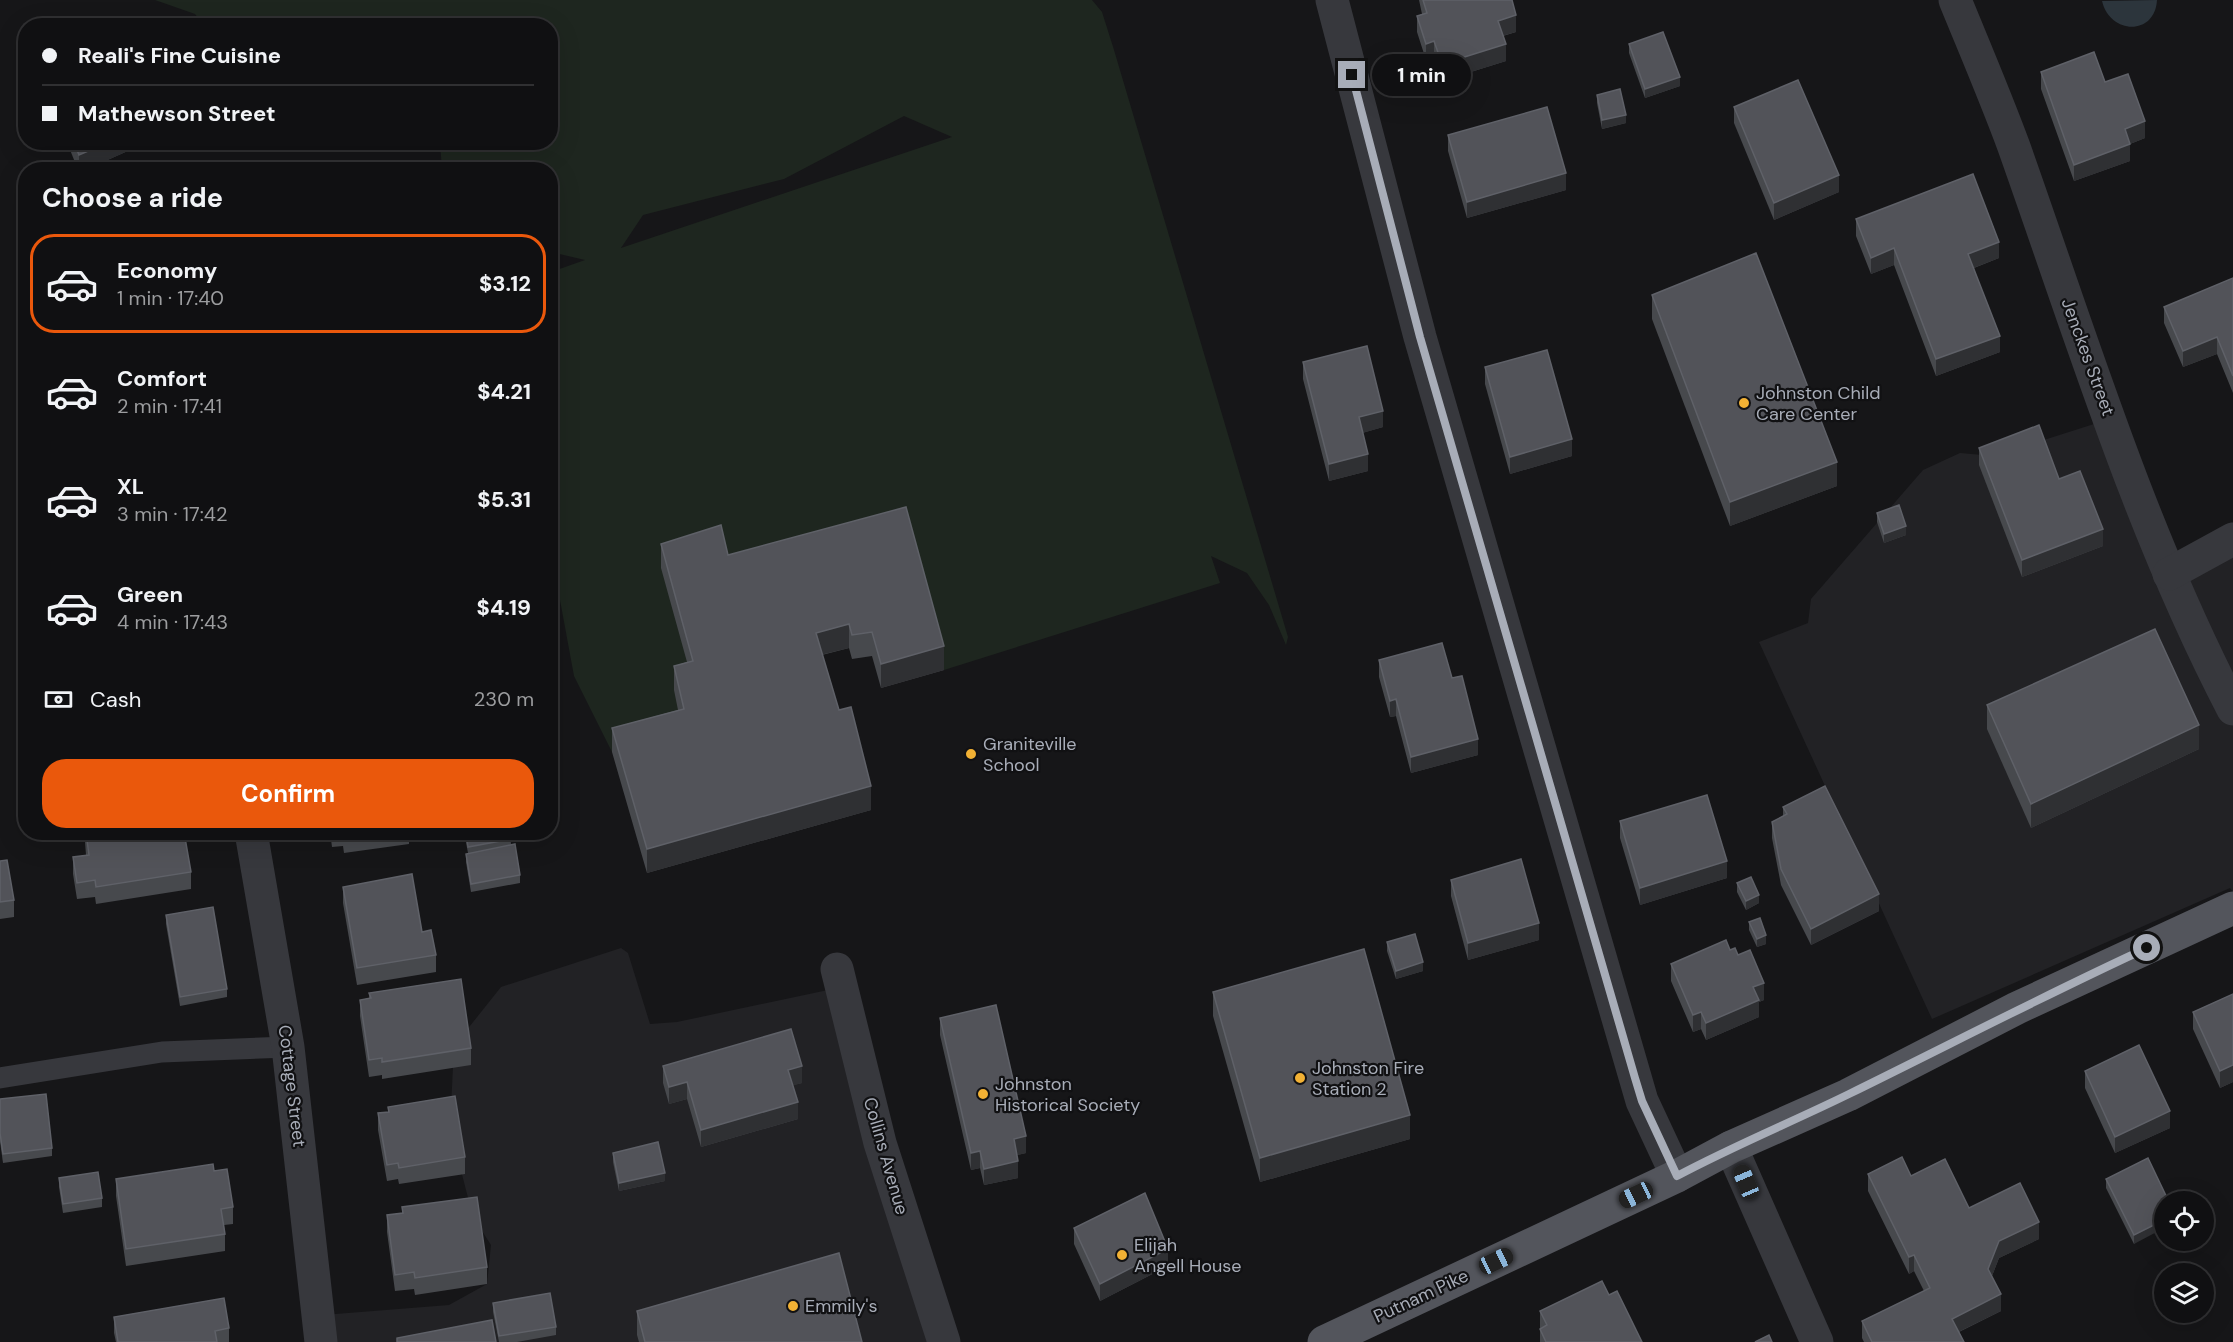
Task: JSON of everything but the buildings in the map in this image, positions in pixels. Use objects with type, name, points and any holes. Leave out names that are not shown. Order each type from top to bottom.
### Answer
[{"type":"main road","name":"Putnam Pike","points":[[1324,1342],[1677,1176],[1731,1147],[1848,1095],[2017,1008],[2233,908]]},
{"type":"street","points":[[1332,0],[1420,337],[1638,1090],[1677,1176]]},
{"type":"street","name":"Jenckes Street","points":[[1955,0],[2013,144],[2098,385],[2169,574],[2233,709]]},
{"type":"street","points":[[2169,574],[2233,539]]},
{"type":"street","name":"Cottage Street","points":[[252,840],[288,1047],[321,1342]]},
{"type":"street","name":"Collins Avenue","points":[[837,969],[880,1143],[944,1342]]},
{"type":"street","points":[[1731,1147],[1817,1342]]},
{"type":"lane","points":[[0,1078],[162,1053],[288,1047]]},
{"type":"shaded area","points":[[155,0],[1092,0],[1102,12],[1114,50],[1288,637],[1286,645],[1269,605],[1247,573],[1211,556],[1220,583],[944,670],[906,531],[693,684],[684,733],[612,752],[574,676],[558,589],[558,270],[585,260],[558,254],[558,162],[441,162],[441,150],[558,150],[558,18],[198,18],[195,14]],"holes":[[[904,116],[952,137],[621,248],[643,215],[784,179]]]},
{"type":"shaded area","points":[[2157,0],[2149,20],[2132,27],[2114,20],[2102,1]]},
{"type":"shaded area","points":[[2116,417],[2169,562],[2233,544],[2233,892],[2230,888],[1932,1019],[1759,642],[1808,623],[1811,599],[1923,470],[1960,453],[1993,456]]},
{"type":"shaded area","points":[[621,948],[628,953],[650,1024],[677,1022],[847,986],[946,1342],[323,1342],[323,1315],[449,1305],[487,1284],[491,1245],[473,1217],[450,1128],[454,1046],[501,987]]},
{"type":"place","name":"Johnston Child Care Center","points":[[1744,403]]},
{"type":"place","name":"Graniteville School","points":[[971,754]]},
{"type":"place","name":"Johnston Fire Station 2","points":[[1300,1078]]},
{"type":"place","name":"Johnston Historical Society","points":[[983,1094]]},
{"type":"place","name":"Elijah Angell House","points":[[1122,1255]]},
{"type":"place","name":"Emmily's","points":[[793,1306]]},
{"type":"route","points":[[1352,75],[1420,337],[1635,1078],[1642,1101],[1677,1176],[1731,1147],[1848,1095],[2017,1008],[2147,948]]}]
